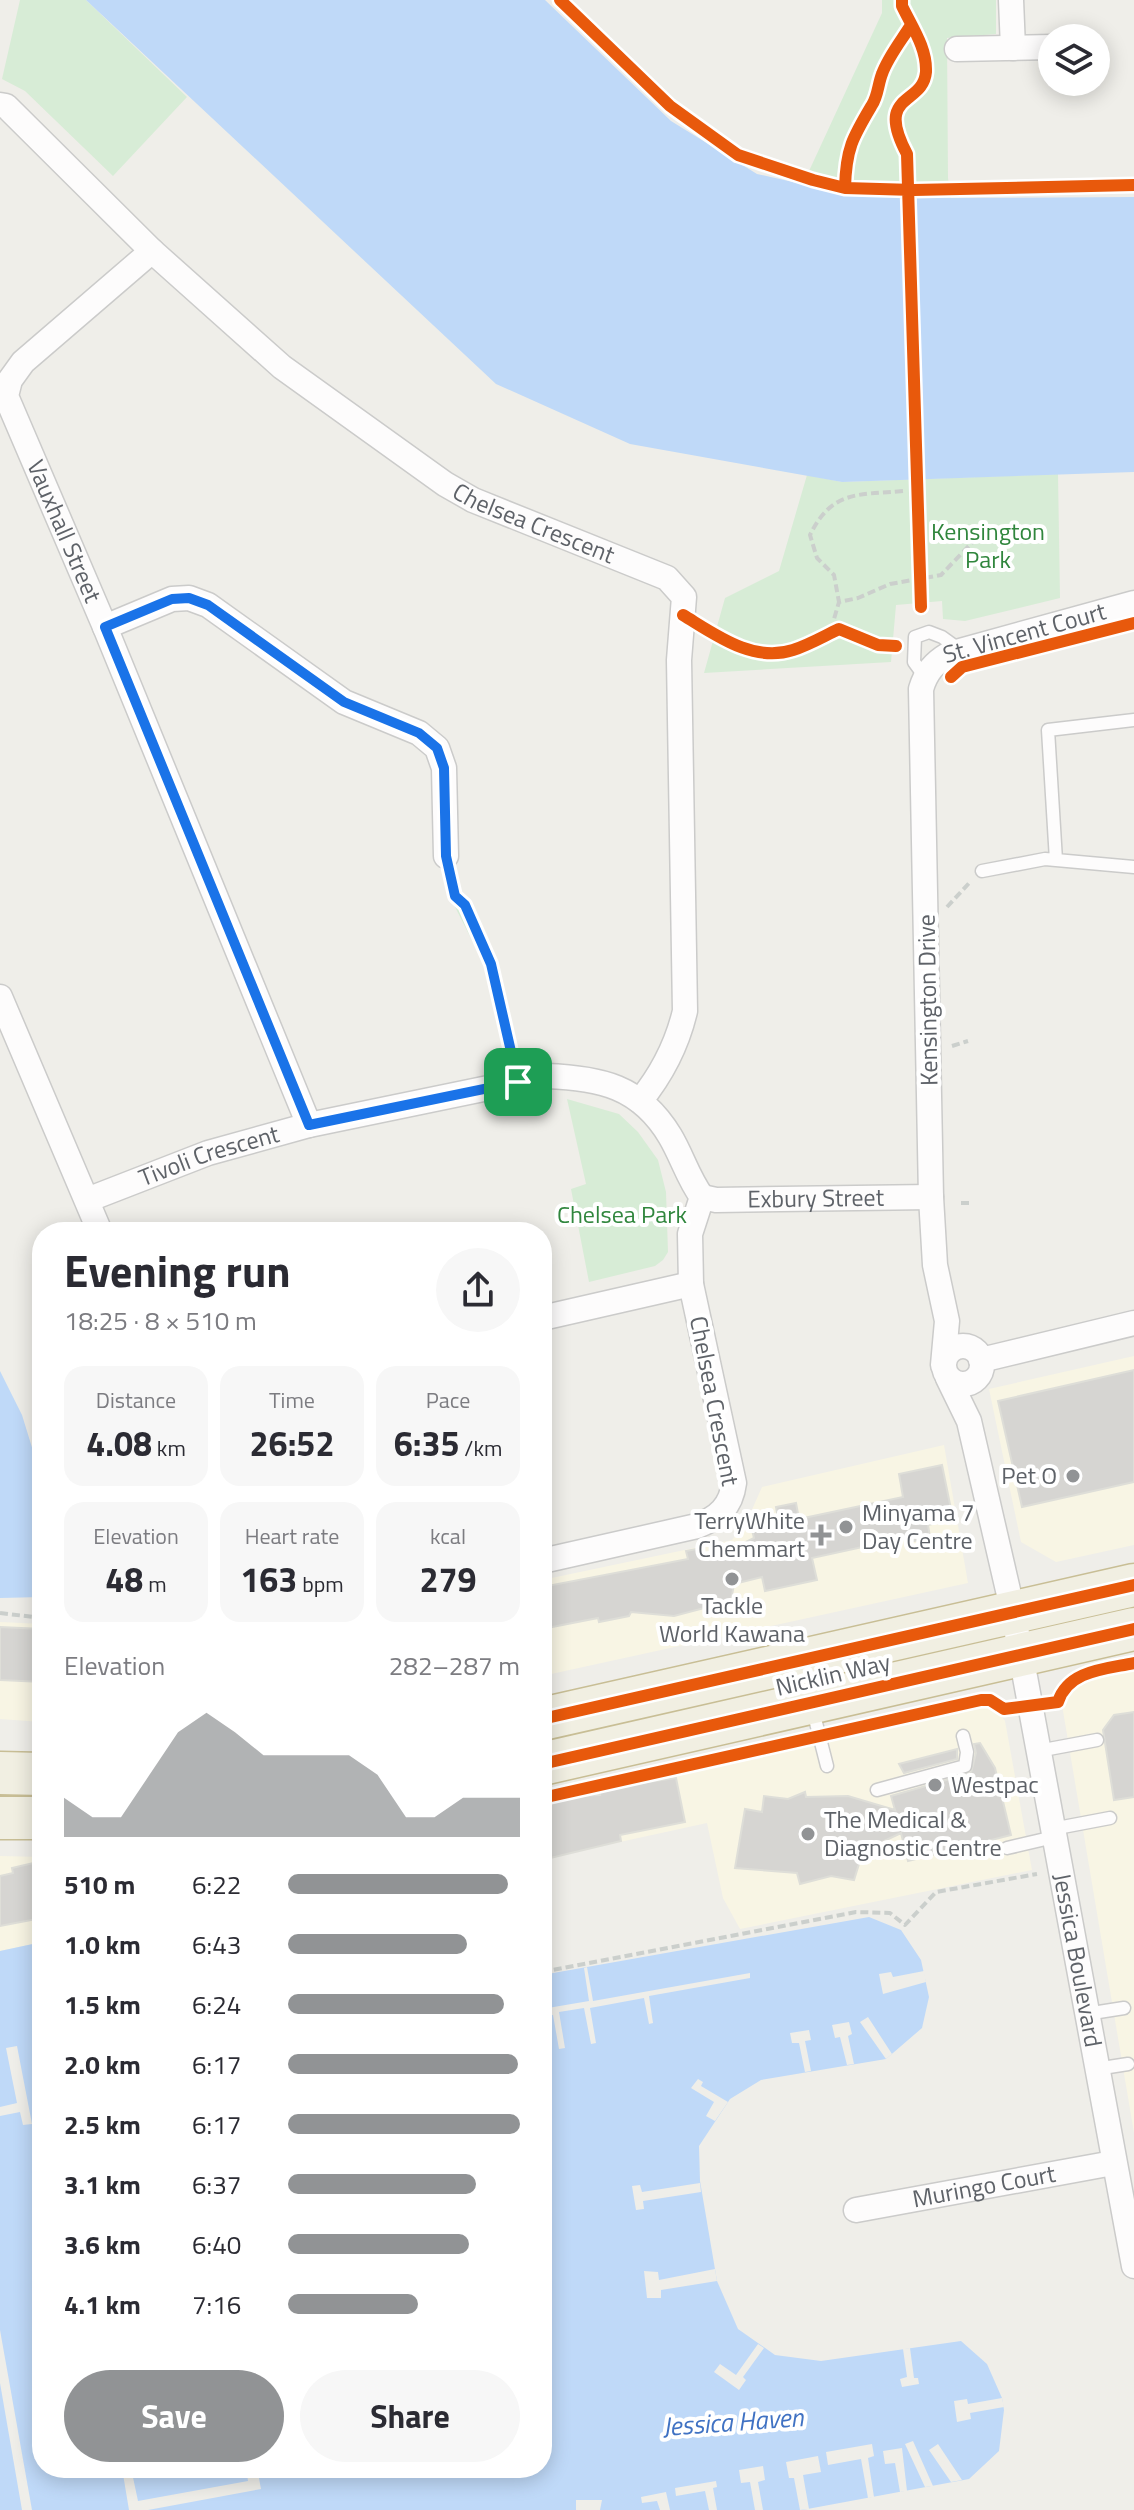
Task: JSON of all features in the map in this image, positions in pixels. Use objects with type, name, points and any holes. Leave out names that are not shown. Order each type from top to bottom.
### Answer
[{"type":"highway","name":"Nicklin Way","points":[[552,1717],[1134,1585]]},
{"type":"highway","name":"Nicklin Way","points":[[552,1762],[1134,1629]]},
{"type":"highway","points":[[0,1773],[32,1774]]},
{"type":"highway","points":[[0,1818],[32,1818]]},
{"type":"street","points":[[1011,0],[1013,48]]},
{"type":"street","points":[[957,49],[1038,47]]},
{"type":"street","name":"Chelsea Crescent","points":[[0,105],[6,106],[152,251],[282,367],[445,484],[473,500],[667,578],[684,597],[679,660],[685,1011],[678,1039],[654,1084],[640,1101]]},
{"type":"street","name":"Vauxhall Street","points":[[152,251],[23,362],[10,380],[6,396],[105,627],[309,1125]]},
{"type":"street","points":[[105,627],[172,599],[189,598],[208,605],[344,702],[419,733],[437,748],[444,768],[446,856]]},
{"type":"street","name":"St. Vincent Court","points":[[925,677],[936,662],[960,650],[1134,603]]},
{"type":"street","name":"Kensington Drive","points":[[925,677],[921,689],[931,1197],[935,1265],[947,1321],[946,1372]]},
{"type":"street","points":[[0,997],[96,1222]]},
{"type":"street","name":"Tivoli Crescent","points":[[87,1200],[208,1153],[309,1125],[546,1076],[585,1077],[618,1086],[640,1101],[659,1120],[670,1137],[691,1182],[702,1197]]},
{"type":"street","name":"Chelsea Crescent","points":[[552,1559],[697,1526],[714,1520],[733,1495],[734,1483],[691,1284],[690,1234],[702,1197]]},
{"type":"street","name":"Exbury Street","points":[[702,1197],[716,1200],[931,1197]]},
{"type":"street","points":[[552,1316],[691,1284]]},
{"type":"street","name":"Kensington Drive","points":[[947,1321],[973,1362]]},
{"type":"street","points":[[1020,1656],[1013,1612],[969,1421],[946,1372],[949,1351],[973,1362],[1134,1323]]},
{"type":"street","points":[[946,1372],[961,1385],[973,1362]]},
{"type":"street","points":[[969,1421],[973,1362]]},
{"type":"street","name":"Jessica Boulevard","points":[[1020,1656],[1113,2163],[1129,2213],[1134,2266]]},
{"type":"street","name":"Muringo Court","points":[[856,2210],[1113,2163]]},
{"type":"lane","points":[[1056,860],[1048,730],[1134,720]]},
{"type":"lane","points":[[982,871],[1045,859],[1134,867]]},
{"type":"lane","points":[[811,1702],[827,1766]]},
{"type":"lane","points":[[877,1790],[965,1766],[967,1752],[963,1736]]},
{"type":"lane","points":[[1038,1751],[1097,1740]]},
{"type":"lane","points":[[1007,1848],[1110,1818]]},
{"type":"lane","points":[[1086,2014],[1124,2008]]},
{"type":"lane","points":[[1096,2069],[1128,2064]]},
{"type":"path","points":[[856,635],[833,632],[839,602],[834,575],[817,558],[810,535],[821,514],[848,496],[903,491]]},
{"type":"path","points":[[981,524],[990,536]]},
{"type":"path","points":[[839,602],[858,598],[890,584],[945,573],[985,529]]},
{"type":"path","points":[[920,563],[920,592]]},
{"type":"path","points":[[446,856],[455,896],[465,905],[491,964],[518,1082]]},
{"type":"path","points":[[947,908],[982,871]]},
{"type":"path","points":[[952,1046],[968,1041]]},
{"type":"path","points":[[961,1203],[973,1203]]},
{"type":"path","points":[[0,1613],[32,1617]]},
{"type":"path","points":[[552,1970],[856,1912],[890,1913],[905,1925],[936,1892],[1037,1874]]},
{"type":"shaded area","points":[[1134,1356],[1134,1545],[1056,1562],[1021,1542],[989,1389]]},
{"type":"shaded area","points":[[944,1445],[968,1583],[552,1674],[552,1578],[732,1540],[746,1523],[762,1487]]},
{"type":"shaded area","points":[[0,1622],[32,1624],[32,1721],[0,1719]]},
{"type":"shaded area","points":[[1134,1668],[1134,2133],[1062,1705],[1068,1689],[1083,1679]]},
{"type":"shaded area","points":[[982,1704],[996,1709],[1005,1721],[1032,1870],[740,1929],[723,1898],[707,1823],[552,1857],[552,1799]]},
{"type":"shaded area","points":[[0,1856],[32,1857],[32,1944],[0,1951]]},
{"type":"green space","points":[[20,0],[86,0],[187,97],[113,176],[25,91],[2,79]]},
{"type":"green space","points":[[882,0],[996,0],[996,34],[947,38],[948,178],[951,198],[846,194],[803,184],[882,13]]},
{"type":"green space","name":"Kensington Park","points":[[1058,474],[1060,598],[965,621],[943,619],[942,601],[896,605],[891,662],[704,673],[725,598],[779,571],[807,475],[842,482]]},
{"type":"green space","points":[[464,895],[497,965],[521,1066],[508,1068],[487,970],[451,899]]},
{"type":"green space","name":"Chelsea Park","points":[[567,1099],[619,1114],[638,1132],[658,1160],[666,1192],[668,1252],[655,1266],[589,1282],[571,1189],[586,1184]]},
{"type":"water","points":[[86,0],[545,0],[671,121],[757,174],[846,194],[951,198],[1134,197],[1134,472],[842,482],[630,444],[496,384]]},
{"type":"water","points":[[0,1371],[22,1415],[32,1448],[32,1597],[0,1598]]},
{"type":"water","name":"Jessica Haven","points":[[869,1917],[901,1930],[921,1960],[929,1997],[922,2028],[886,2059],[761,2080],[730,2099],[699,2146],[700,2181],[717,2281],[738,2329],[775,2355],[821,2361],[961,2341],[987,2364],[1002,2398],[1004,2410],[999,2451],[969,2479],[802,2510],[0,2510],[0,1951],[32,1944],[32,2478],[552,2478],[552,1973]]},
{"type":"pier","points":[[587,1967],[593,2001],[750,1973],[750,1978],[649,1996],[653,2023],[649,2024],[644,1998],[590,2008],[596,2043],[591,2044],[584,2008],[559,2012],[565,2048],[559,2049],[552,2007],[589,2001],[584,1968]]},
{"type":"pier","points":[[924,1971],[926,1982],[883,1994],[879,1974],[891,1972],[893,1977]]},
{"type":"pier","points":[[868,2017],[892,2054],[886,2059],[860,2022]]},
{"type":"pier","points":[[849,2022],[852,2034],[848,2036],[854,2064],[847,2065],[840,2037],[835,2038],[832,2025]]},
{"type":"pier","points":[[809,2030],[811,2040],[805,2041],[811,2071],[805,2072],[799,2043],[792,2043],[790,2033]]},
{"type":"pier","points":[[17,2046],[32,2124],[23,2125],[20,2112],[0,2116],[0,2107],[17,2103],[6,2048]]},
{"type":"pier","points":[[698,2079],[703,2082],[701,2086],[728,2102],[715,2121],[706,2116],[714,2102],[691,2088]]},
{"type":"pier","points":[[700,2183],[701,2192],[643,2201],[644,2209],[636,2210],[632,2186],[640,2185],[642,2192]]},
{"type":"pier","points":[[715,2269],[717,2281],[661,2290],[661,2298],[647,2298],[644,2271],[658,2272],[659,2280]]},
{"type":"pier","points":[[0,2330],[32,2510],[22,2510],[0,2383]]},
{"type":"pier","points":[[758,2344],[764,2348],[743,2377],[746,2380],[739,2390],[714,2372],[720,2364],[736,2375]]},
{"type":"pier","points":[[910,2348],[914,2378],[918,2378],[919,2384],[902,2387],[900,2379],[907,2377],[903,2349]]},
{"type":"pier","points":[[1002,2398],[1004,2407],[970,2413],[971,2419],[957,2422],[954,2401],[967,2399],[968,2404]]},
{"type":"pier","points":[[913,2441],[933,2486],[925,2487],[905,2444]]},
{"type":"pier","points":[[872,2444],[874,2456],[868,2458],[874,2497],[868,2498],[861,2459],[828,2465],[826,2452]]},
{"type":"pier","points":[[938,2444],[962,2480],[951,2482],[929,2450]]},
{"type":"pier","points":[[902,2448],[907,2491],[900,2492],[895,2463],[885,2464],[883,2451]]},
{"type":"pier","points":[[818,2456],[821,2472],[803,2475],[809,2509],[800,2510],[794,2478],[789,2478],[786,2462]]},
{"type":"pier","points":[[763,2466],[765,2480],[758,2482],[763,2510],[755,2510],[750,2482],[741,2483],[739,2470]]},
{"type":"pier","points":[[124,2478],[133,2478],[138,2501],[259,2478],[261,2489],[148,2510],[129,2510]]},
{"type":"pier","points":[[716,2481],[717,2487],[713,2488],[717,2510],[709,2510],[705,2491],[676,2496],[675,2488]]},
{"type":"pier","points":[[666,2492],[670,2510],[660,2510],[657,2501],[642,2503],[641,2497]]},
{"type":"pier","points":[[576,2500],[602,2500],[600,2510],[576,2510]]},
{"type":"building","points":[[1134,1370],[1134,1482],[1022,1507],[998,1401]]},
{"type":"building","points":[[942,1465],[953,1519],[928,1525],[930,1537],[914,1541],[913,1536],[812,1558],[817,1580],[765,1591],[762,1577],[734,1584],[731,1601],[674,1616],[631,1612],[629,1616],[599,1622],[598,1618],[552,1627],[552,1585],[688,1559],[686,1551],[702,1548],[704,1557],[724,1553],[754,1538],[752,1530],[779,1524],[776,1507],[796,1503],[799,1519],[903,1497],[899,1474]]},
{"type":"building","points":[[0,1627],[32,1629],[32,1682],[0,1680]]},
{"type":"building","points":[[1134,1712],[1134,1797],[1114,1800],[1103,1730],[1114,1715]]},
{"type":"building","points":[[980,1743],[995,1768],[1011,1835],[908,1861],[901,1833],[863,1851],[854,1880],[831,1876],[800,1884],[797,1873],[735,1868],[745,1809],[762,1812],[764,1796],[788,1799],[805,1792],[806,1797],[848,1796],[895,1810],[891,1796],[971,1773],[976,1753],[974,1744]]},
{"type":"building","points":[[957,1749],[957,1759],[904,1773],[899,1764]]},
{"type":"building","points":[[676,1778],[685,1822],[620,1835],[621,1841],[552,1858],[552,1800],[600,1795],[599,1789]]},
{"type":"building","points":[[32,1863],[32,1920],[0,1926],[0,1876],[13,1873],[12,1868]]},
{"type":"cycle path","points":[[560,0],[670,106],[738,155],[813,180],[845,188],[914,190],[1134,185]]},
{"type":"cycle path","points":[[902,0],[926,63],[923,83],[903,102],[896,120],[898,134],[907,154],[921,607]]},
{"type":"cycle path","points":[[845,188],[852,144],[874,101],[888,61],[911,25]]},
{"type":"cycle path","points":[[683,615],[735,645],[764,653],[793,650],[839,629],[878,645],[896,646]]},
{"type":"cycle path","points":[[951,677],[962,667],[1134,623]]},
{"type":"cycle path","points":[[552,1717],[1134,1585]]},
{"type":"cycle path","points":[[552,1762],[1134,1629]]},
{"type":"cycle path","points":[[552,1796],[981,1700],[990,1700],[1004,1709],[1058,1702],[1063,1691],[1079,1677],[1134,1663]]},
{"type":"place","name":"Pet O","points":[[1073,1476]]},
{"type":"place","name":"Minyama 7 Day Centre","points":[[846,1527]]},
{"type":"place","name":"TerryWhite Chemmart","points":[[821,1535]]},
{"type":"place","name":"Tackle World Kawana","points":[[732,1579]]},
{"type":"place","name":"Westpac","points":[[935,1785]]},
{"type":"place","name":"The Medical & Diagnostic Centre","points":[[808,1834]]},
{"type":"route","points":[[189,598],[208,605],[344,702],[419,733],[437,748],[444,768],[446,856],[455,896],[465,905],[491,964],[518,1082],[309,1125],[105,627],[172,599],[189,598]]}]
